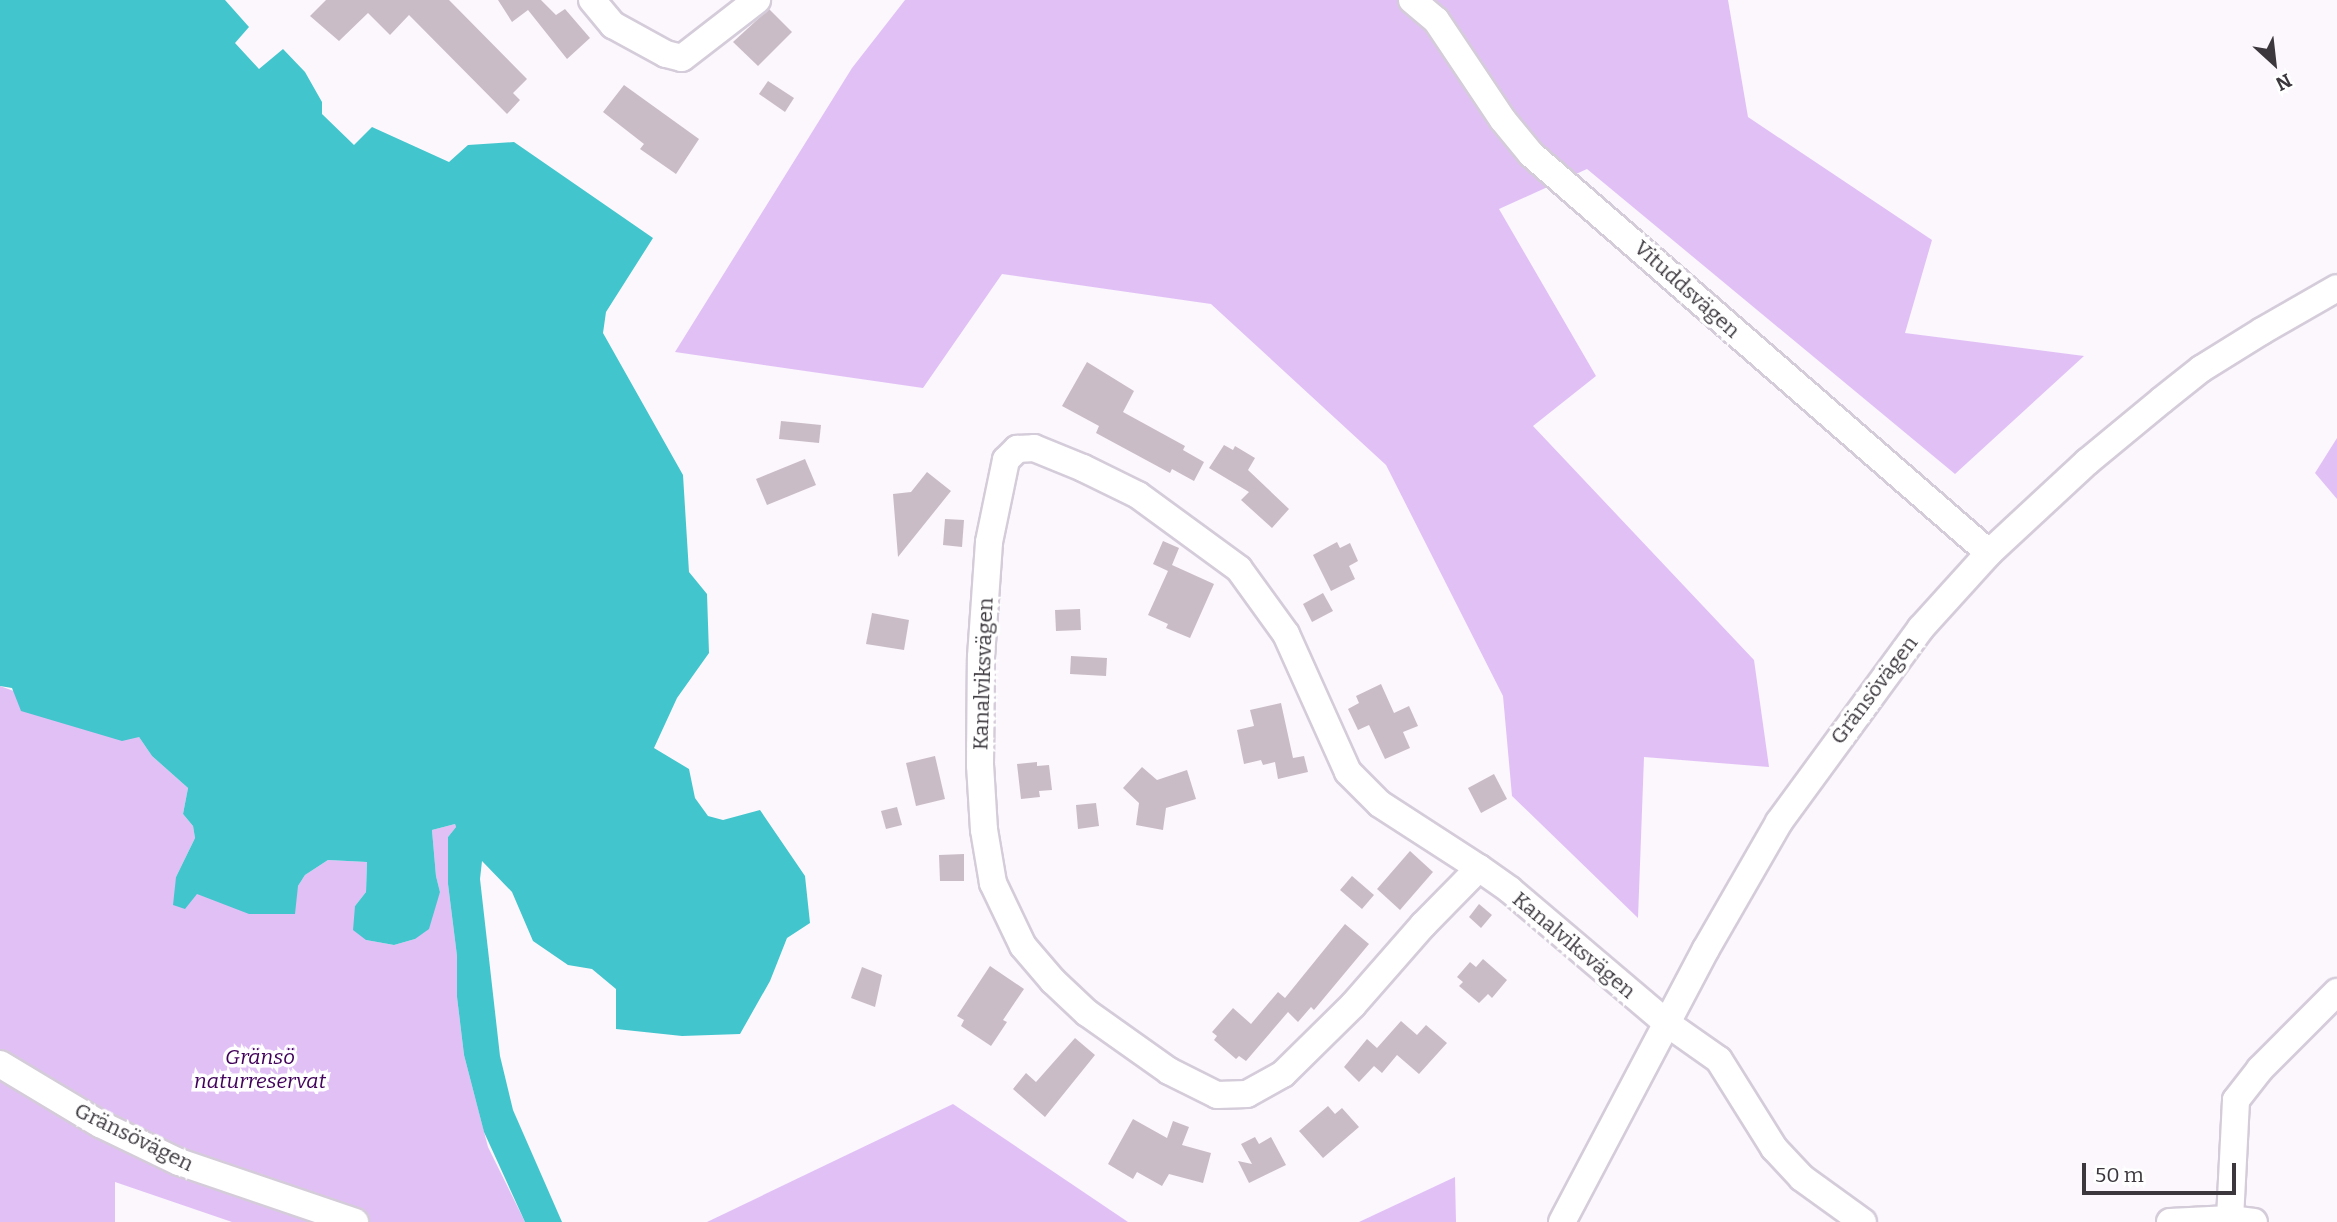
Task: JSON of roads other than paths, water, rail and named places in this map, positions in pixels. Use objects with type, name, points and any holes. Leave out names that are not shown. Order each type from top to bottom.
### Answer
[{"type":"street","points":[[592,0],[613,25],[666,54],[682,58],[757,0]]},
{"type":"street","name":"Vituddsvägen","points":[[1412,0],[1436,20],[1503,120],[1531,154],[1989,554]]},
{"type":"street","name":"Gränsövägen","points":[[1562,1222],[1706,949],[1786,812],[1921,628],[1989,554],[2087,462],[2202,369],[2337,288]]},
{"type":"street","name":"Kanalviksvägen","points":[[1479,868],[1353,1005],[1283,1074],[1247,1094],[1217,1096],[1168,1071],[1087,1013],[1053,981],[1023,946],[993,883],[984,830],[979,765],[981,657],[989,542],[1006,460],[1017,449],[1034,448],[1083,468],[1138,495],[1239,569],[1286,634],[1348,772],[1381,804],[1479,868],[1510,890],[1668,1024],[1719,1060],[1774,1148],[1802,1178],[1863,1222]]},
{"type":"street","points":[[2170,1222],[2242,1220],[2236,1100],[2260,1069],[2337,992]]},
{"type":"street","name":"Gränsövägen","points":[[0,1064],[100,1124],[179,1162],[355,1222]]},
{"type":"water","points":[[0,0],[225,0],[249,27],[235,43],[259,69],[283,49],[305,72],[322,102],[322,114],[354,145],[372,127],[449,162],[468,145],[514,142],[653,238],[606,312],[603,333],[683,475],[689,572],[707,594],[709,653],[677,698],[654,748],[689,769],[695,798],[708,816],[723,820],[760,810],[805,876],[810,923],[787,938],[770,981],[740,1034],[682,1036],[616,1029],[616,989],[592,969],[568,965],[533,941],[512,892],[482,861],[480,879],[500,1056],[513,1110],[562,1222],[525,1222],[484,1132],[464,1055],[457,997],[457,956],[448,884],[448,837],[456,827],[455,824],[432,830],[440,892],[429,929],[415,939],[394,945],[366,940],[353,930],[355,906],[366,892],[367,862],[328,860],[305,875],[298,886],[295,914],[249,914],[197,894],[185,909],[173,905],[176,877],[195,838],[193,826],[183,814],[188,788],[152,756],[139,737],[122,741],[21,711],[12,688],[0,686]]},
{"type":"park label","name":"Gränsö naturreservat","points":[[260,1069]]}]
